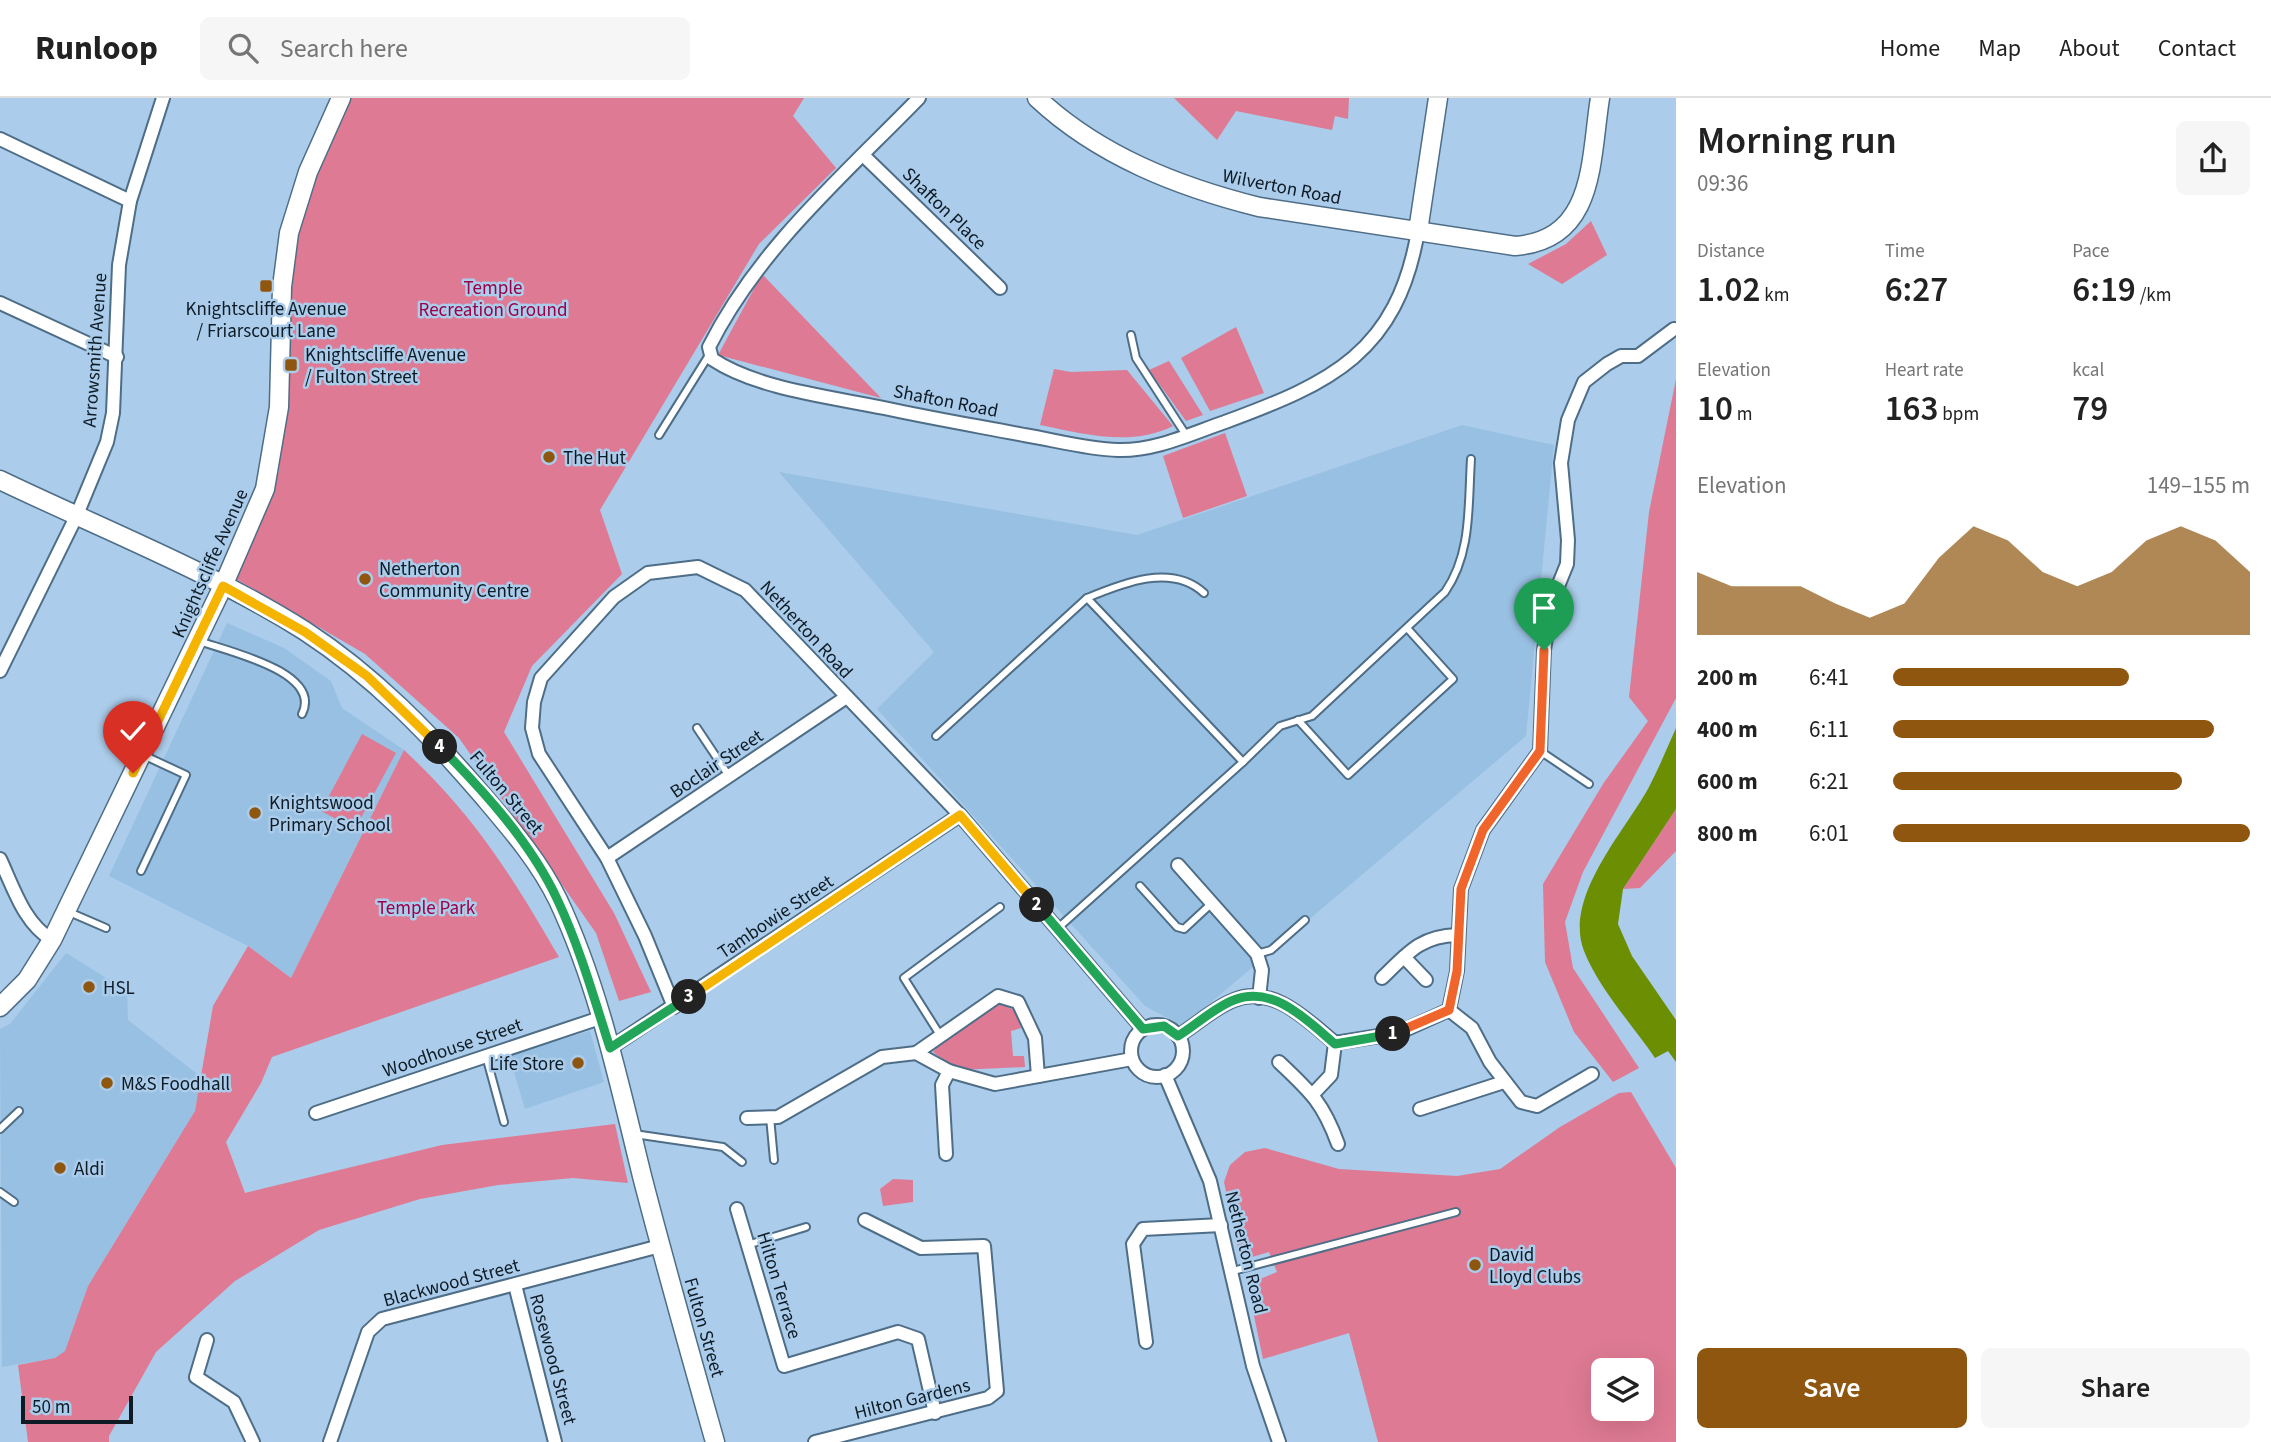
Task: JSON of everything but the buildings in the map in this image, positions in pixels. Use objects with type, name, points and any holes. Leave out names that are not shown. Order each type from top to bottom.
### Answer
[{"type":"street","name":"Arrowsmith Avenue","points":[[0,671],[76,517],[107,442],[113,413],[117,357],[119,265],[130,201],[163,98]]},
{"type":"street","name":"Knightscliffe Avenue","points":[[0,1007],[27,980],[52,940],[223,586],[265,489],[279,407],[282,287],[289,233],[308,172],[341,98]]},
{"type":"street","points":[[709,355],[709,347],[718,328],[761,263],[919,98]]},
{"type":"street","name":"Wilverton Road","points":[[1037,98],[1075,129],[1112,152],[1177,183],[1259,207],[1515,246],[1542,242],[1561,231],[1581,204],[1600,98]]},
{"type":"street","points":[[1418,231],[1438,98]]},
{"type":"street","points":[[0,139],[130,201]]},
{"type":"street","name":"Shafton Place","points":[[863,155],[1000,288]]},
{"type":"street","name":"Shafton Road","points":[[709,355],[722,366],[799,390],[1096,448],[1143,448],[1186,436],[1285,400],[1340,370],[1381,330],[1395,307],[1413,260],[1418,231]]},
{"type":"street","points":[[0,303],[117,357]]},
{"type":"street","points":[[1449,1010],[1457,971],[1461,889],[1483,830],[1540,751],[1544,650],[1552,601],[1567,564],[1568,540],[1561,463],[1568,420],[1584,383],[1607,363],[1621,356],[1638,356],[1674,329]]},
{"type":"street","name":"Fulton Street","points":[[0,480],[223,586],[305,632],[367,676],[410,717],[448,755],[534,857],[572,934],[610,1048],[660,1246],[715,1442]]},
{"type":"street","name":"Netherton Road","points":[[674,1007],[645,936],[607,858],[539,754],[533,729],[534,702],[541,678],[556,658],[614,597],[648,573],[698,567],[746,590],[845,698],[960,815],[1143,1029]]},
{"type":"street","name":"Boclair Street","points":[[607,858],[730,778],[845,698]]},
{"type":"street","name":"Tambowie Street","points":[[610,1048],[960,815]]},
{"type":"street","points":[[0,859],[28,919],[36,930],[52,940]]},
{"type":"street","points":[[1178,865],[1257,954],[1262,970],[1259,998]]},
{"type":"street","points":[[1382,978],[1404,957],[1429,939],[1457,935]]},
{"type":"street","points":[[1404,957],[1426,980]]},
{"type":"street","points":[[747,1118],[778,1117],[882,1057],[916,1053],[998,996],[1018,1002],[1035,1038],[1038,1076]]},
{"type":"street","points":[[1178,1036],[1235,999],[1259,998],[1287,1004],[1335,1044],[1398,1034],[1449,1010]]},
{"type":"street","points":[[1449,1010],[1472,1028],[1504,1082],[1521,1102],[1537,1106],[1592,1074]]},
{"type":"street","name":"Woodhouse Street","points":[[316,1113],[600,1018]]},
{"type":"street","points":[[1164,1026],[1178,1036],[1183,1053],[1180,1062],[1166,1075],[1150,1076],[1132,1059],[1131,1046],[1143,1029],[1164,1026]]},
{"type":"street","points":[[1313,1094],[1331,1075],[1335,1044]]},
{"type":"street","points":[[916,1053],[948,1071],[995,1084],[1132,1059]]},
{"type":"street","points":[[1279,1062],[1313,1094],[1326,1112],[1338,1144]]},
{"type":"street","points":[[946,1153],[942,1085],[948,1071]]},
{"type":"street","name":"Netherton Road","points":[[1166,1075],[1210,1181],[1254,1366],[1279,1442]]},
{"type":"street","points":[[1420,1109],[1504,1082]]},
{"type":"street","name":"Hilton Terrace","points":[[737,1209],[784,1366],[898,1332],[918,1339],[934,1413]]},
{"type":"street","name":"Hilton Gardens","points":[[815,1442],[988,1398],[997,1391],[984,1246],[922,1248],[864,1220]]},
{"type":"street","points":[[1146,1342],[1133,1244],[1143,1229],[1221,1225]]},
{"type":"street","name":"Blackwood Street","points":[[330,1442],[368,1332],[382,1319],[660,1246]]},
{"type":"street","name":"Rosewood Street","points":[[514,1285],[555,1442]]},
{"type":"street","points":[[207,1340],[196,1377],[234,1402],[253,1442]]},
{"type":"lane","points":[[1131,335],[1136,358],[1186,436]]},
{"type":"lane","points":[[659,435],[709,355]]},
{"type":"lane","points":[[1058,928],[1280,726],[1312,716],[1445,592],[1457,575],[1465,551],[1471,459]]},
{"type":"lane","points":[[936,736],[1087,598],[1115,586],[1166,578],[1188,581],[1204,593]]},
{"type":"lane","points":[[1087,598],[1243,762]]},
{"type":"lane","points":[[1298,720],[1348,775],[1453,679],[1407,628]]},
{"type":"lane","points":[[197,641],[256,660],[288,676],[306,694],[307,702],[302,714]]},
{"type":"lane","points":[[697,728],[730,778]]},
{"type":"lane","points":[[1540,751],[1589,784]]},
{"type":"lane","points":[[141,871],[186,775],[142,754]]},
{"type":"lane","points":[[1140,886],[1177,927],[1184,929],[1212,903]]},
{"type":"lane","points":[[940,1034],[904,978],[1000,907]]},
{"type":"lane","points":[[66,910],[106,928]]},
{"type":"lane","points":[[1257,954],[1271,950],[1305,920]]},
{"type":"lane","points":[[486,1056],[504,1122]]},
{"type":"lane","points":[[0,1129],[19,1111]]},
{"type":"lane","points":[[770,1117],[774,1160]]},
{"type":"lane","points":[[632,1133],[723,1147],[742,1162]]},
{"type":"lane","points":[[0,1192],[14,1202]]},
{"type":"lane","points":[[1233,1271],[1456,1212]]},
{"type":"lane","points":[[747,1245],[806,1227]]},
{"type":"shaded area","points":[[1462,425],[1554,445],[1526,736],[1183,1026],[1145,1006],[877,709],[934,652],[779,472],[1137,535]]},
{"type":"shaded area","name":"Knightswood Primary School","points":[[227,623],[284,648],[331,681],[342,708],[404,750],[291,978],[248,946],[109,876]]},
{"type":"shaded area","points":[[1676,728],[1676,809],[1623,889],[1618,924],[1632,956],[1676,1020],[1676,1062],[1668,1051],[1655,1058],[1616,1006],[1590,965],[1580,930],[1582,909],[1589,887],[1649,787]]},
{"type":"shaded area","points":[[66,953],[127,991],[128,1020],[201,1077],[195,1111],[88,1286],[65,1351],[55,1358],[2,1367],[0,1029],[10,1024]]},
{"type":"shaded area","points":[[590,1031],[604,1082],[525,1109],[509,1055]]},
{"type":"green space","name":"Temple Recreation Ground","points":[[346,98],[804,98],[793,116],[836,168],[759,244],[600,510],[622,574],[532,666],[504,732],[614,913],[651,992],[619,1001],[596,933],[459,738],[365,654],[236,579],[279,471],[296,231]]},
{"type":"green space","points":[[1174,98],[1349,98],[1348,119],[1335,116],[1332,130],[1236,111],[1217,140]]},
{"type":"green space","points":[[1591,221],[1607,255],[1562,284],[1528,264],[1566,244]]},
{"type":"green space","points":[[762,274],[881,398],[718,355]]},
{"type":"green space","points":[[1236,327],[1264,393],[1210,411],[1181,358]]},
{"type":"green space","points":[[1169,361],[1203,415],[1186,421],[1149,370]]},
{"type":"green space","points":[[1054,369],[1071,372],[1127,370],[1173,426],[1141,436],[1107,437],[1040,425]]},
{"type":"green space","points":[[1676,379],[1676,698],[1583,872],[1565,922],[1573,968],[1639,1068],[1613,1082],[1574,1032],[1545,962],[1543,884],[1603,784],[1648,721],[1629,697],[1649,512]]},
{"type":"green space","points":[[1225,433],[1247,496],[1183,518],[1163,456]]},
{"type":"green space","points":[[362,734],[396,753],[355,829],[321,811]]},
{"type":"green space","name":"Temple Park","points":[[404,750],[451,798],[490,848],[559,957],[272,1057],[261,1083],[226,1142],[245,1193],[442,1145],[615,1124],[628,1183],[573,1178],[498,1185],[420,1199],[319,1230],[235,1281],[156,1352],[109,1436],[109,1442],[28,1442],[18,1365],[55,1358],[65,1351],[88,1286],[195,1111],[213,1006],[248,946],[291,978]]},
{"type":"green space","points":[[1676,809],[1676,851],[1640,888],[1623,889]]},
{"type":"green space","points":[[999,1003],[1016,1011],[1021,1028],[1011,1031],[1013,1056],[1024,1056],[1025,1067],[958,1070],[933,1052],[943,1040]]},
{"type":"green space","name":"David Lloyd Clubs","points":[[1631,1092],[1676,1168],[1676,1442],[1378,1442],[1349,1333],[1263,1359],[1249,1292],[1258,1280],[1277,1272],[1269,1252],[1252,1257],[1238,1248],[1224,1182],[1230,1165],[1245,1152],[1265,1148],[1339,1169],[1457,1176],[1500,1169],[1560,1127],[1619,1093]]},
{"type":"green space","points":[[893,1179],[913,1180],[913,1202],[883,1206],[880,1189]]},
{"type":"place","name":"Knightscliffe Avenue / Friarscourt Lane","points":[[266,286]]},
{"type":"place","name":"Knightscliffe Avenue / Fulton Street","points":[[291,365]]},
{"type":"place","name":"The Hut","points":[[549,457]]},
{"type":"place","name":"Netherton Community Centre","points":[[365,579]]},
{"type":"place","name":"Knightswood Primary School","points":[[255,813]]},
{"type":"place","name":"HSL","points":[[89,987]]},
{"type":"place","name":"Life Store","points":[[578,1063]]},
{"type":"place","name":"M&S Foodhall","points":[[107,1083]]},
{"type":"place","name":"Aldi","points":[[60,1168]]},
{"type":"place","name":"David Lloyd Clubs","points":[[1475,1265]]},
{"type":"route","points":[[133,773],[223,586],[305,632],[367,676],[448,755],[502,817],[534,857],[557,899],[582,957],[610,1048],[960,815],[1143,1029],[1149,1026],[1164,1026],[1178,1036],[1235,999],[1259,998],[1287,1004],[1335,1044],[1398,1034],[1449,1010],[1455,993],[1461,889],[1483,830],[1540,751],[1544,650]]}]
